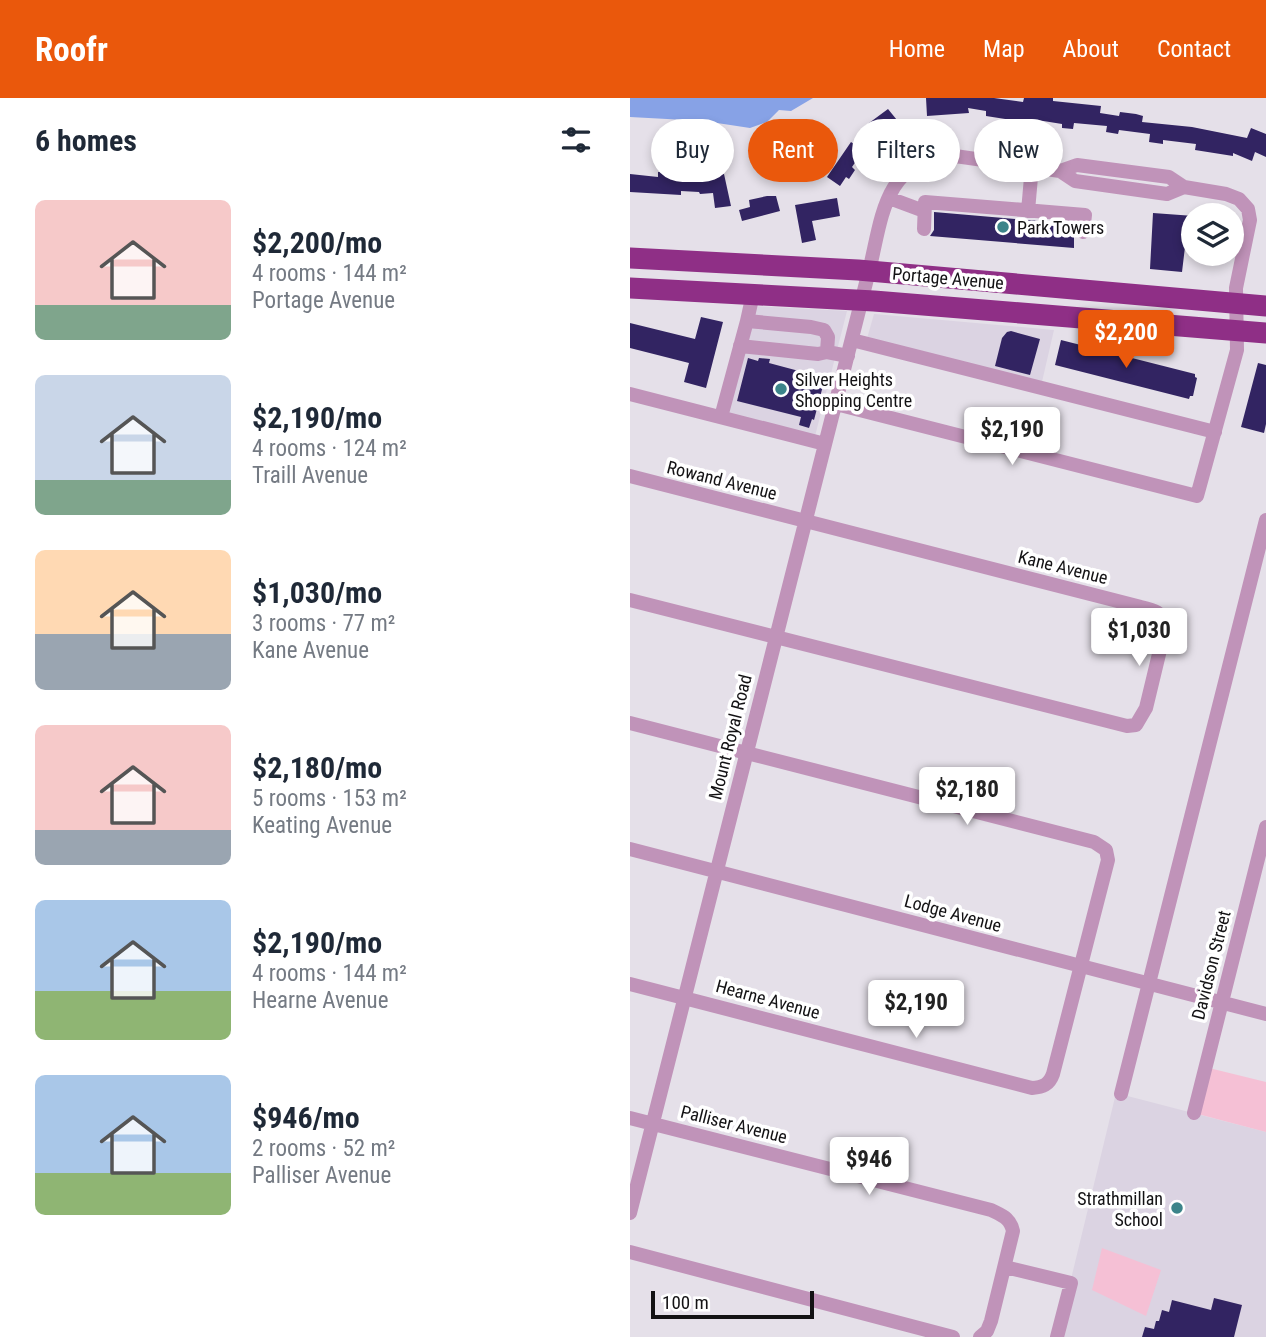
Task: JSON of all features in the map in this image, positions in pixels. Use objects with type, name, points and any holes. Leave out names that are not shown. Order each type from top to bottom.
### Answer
[{"type":"highway","name":"Portage Avenue","points":[[630,258],[869,271],[1266,306]]},
{"type":"highway","name":"Portage Avenue","points":[[630,288],[862,300],[1266,332]]},
{"type":"street","points":[[925,211],[888,198],[907,170],[932,157],[974,157]]},
{"type":"street","points":[[836,404],[1197,496],[1237,350],[1237,288],[1250,220],[1248,209],[1240,199],[1184,187],[1169,177],[1077,165],[1063,170]]},
{"type":"street","points":[[1028,211],[1031,182]]},
{"type":"street","name":"Mount Royal Road","points":[[630,1213],[888,198]]},
{"type":"street","points":[[924,229],[925,202],[1085,215],[1083,232]]},
{"type":"street","points":[[721,417],[753,294]]},
{"type":"street","points":[[747,321],[824,330],[828,337],[827,352]]},
{"type":"street","points":[[852,340],[1215,432]]},
{"type":"street","points":[[740,346],[848,356]]},
{"type":"street","points":[[630,394],[825,444]]},
{"type":"street","name":"Rowand Avenue","points":[[630,477],[806,521]]},
{"type":"street","points":[[1121,1094],[1266,520]]},
{"type":"street","name":"Kane Avenue","points":[[776,636],[1127,726],[1136,725],[1142,719],[1165,638],[1164,617],[1157,611],[806,521]]},
{"type":"street","points":[[630,600],[776,636]]},
{"type":"street","points":[[630,723],[1094,842],[1106,850],[1108,860],[1082,966]]},
{"type":"street","name":"Davidson Street","points":[[1194,1113],[1266,827]]},
{"type":"street","name":"Lodge Avenue","points":[[630,849],[1266,1014]]},
{"type":"street","name":"Hearne Avenue","points":[[684,997],[1022,1085],[1043,1087],[1053,1074],[1082,966]]},
{"type":"street","points":[[630,984],[684,997]]},
{"type":"street","points":[[630,1118],[653,1123]]},
{"type":"street","name":"Palliser Avenue","points":[[653,1123],[991,1210],[1005,1216],[1011,1222],[1013,1231],[991,1321],[987,1331],[980,1337]]},
{"type":"street","points":[[630,1252],[953,1337]]},
{"type":"street","points":[[1005,1267],[1071,1283],[1057,1337]]},
{"type":"shaded area","points":[[751,306],[847,311],[814,440],[721,417]]},
{"type":"shaded area","points":[[874,314],[1054,330],[1041,386],[866,342]]},
{"type":"shaded area","points":[[1205,1067],[1266,1082],[1266,1132],[1194,1113]]},
{"type":"shaded area","name":"Strathmillan School","points":[[1116,1093],[1266,1132],[1266,1337],[1057,1337]]},
{"type":"shaded area","points":[[1102,1248],[1161,1270],[1146,1316],[1092,1290]]},
{"type":"water","points":[[630,98],[813,98],[791,111],[779,110],[770,119],[748,119],[748,128],[734,126],[734,119],[630,117]]},
{"type":"building","points":[[926,98],[994,98],[1023,102],[1024,98],[1053,98],[1053,101],[1101,106],[1100,113],[1119,116],[1120,112],[1136,114],[1143,116],[1142,122],[1192,127],[1247,138],[1251,128],[1266,134],[1266,157],[1255,152],[1252,161],[1233,153],[1233,156],[1195,150],[1196,144],[1163,140],[1163,144],[1149,142],[1150,134],[1119,130],[1118,134],[1106,132],[1107,126],[1074,123],[1073,129],[1063,128],[1063,119],[1005,119],[986,116],[986,111],[968,108],[969,113],[927,116]]},
{"type":"building","points":[[888,109],[896,119],[874,119]]},
{"type":"building","points":[[851,142],[852,174],[849,179],[846,177],[840,186],[834,182],[838,182],[838,161]]},
{"type":"building","points":[[630,174],[651,176],[651,182],[726,182],[731,206],[715,208],[713,193],[681,191],[681,195],[630,192]]},
{"type":"building","points":[[776,196],[780,211],[742,221],[739,210],[750,207],[749,200]]},
{"type":"building","points":[[837,198],[840,216],[812,221],[816,240],[802,243],[795,205]]},
{"type":"building","name":"Park Towers","points":[[934,212],[1074,224],[1074,248],[930,236],[934,230]]},
{"type":"building","points":[[1153,213],[1181,215],[1182,272],[1150,269]]},
{"type":"building","points":[[701,317],[723,322],[706,388],[684,382],[689,363],[630,348],[630,323],[695,339]]},
{"type":"building","points":[[1011,331],[1040,339],[1030,375],[995,366],[1002,338]]},
{"type":"building","points":[[1061,340],[1195,374],[1197,378],[1193,396],[1189,399],[1055,365]]},
{"type":"building","name":"Silver Heights Shopping Centre","points":[[748,358],[758,361],[759,358],[770,359],[769,363],[825,378],[814,420],[812,419],[809,428],[799,425],[801,417],[737,401]]},
{"type":"building","points":[[1258,363],[1266,365],[1264,433],[1241,427]]},
{"type":"building","points":[[1214,1298],[1242,1305],[1234,1337],[1142,1337],[1145,1327],[1154,1329],[1162,1310],[1169,1312],[1172,1300],[1211,1310]]},
{"type":"place","name":"Park Towers","points":[[1003,227]]},
{"type":"place","name":"Silver Heights Shopping Centre","points":[[781,389]]},
{"type":"place","name":"Strathmillan School","points":[[1177,1208]]}]
